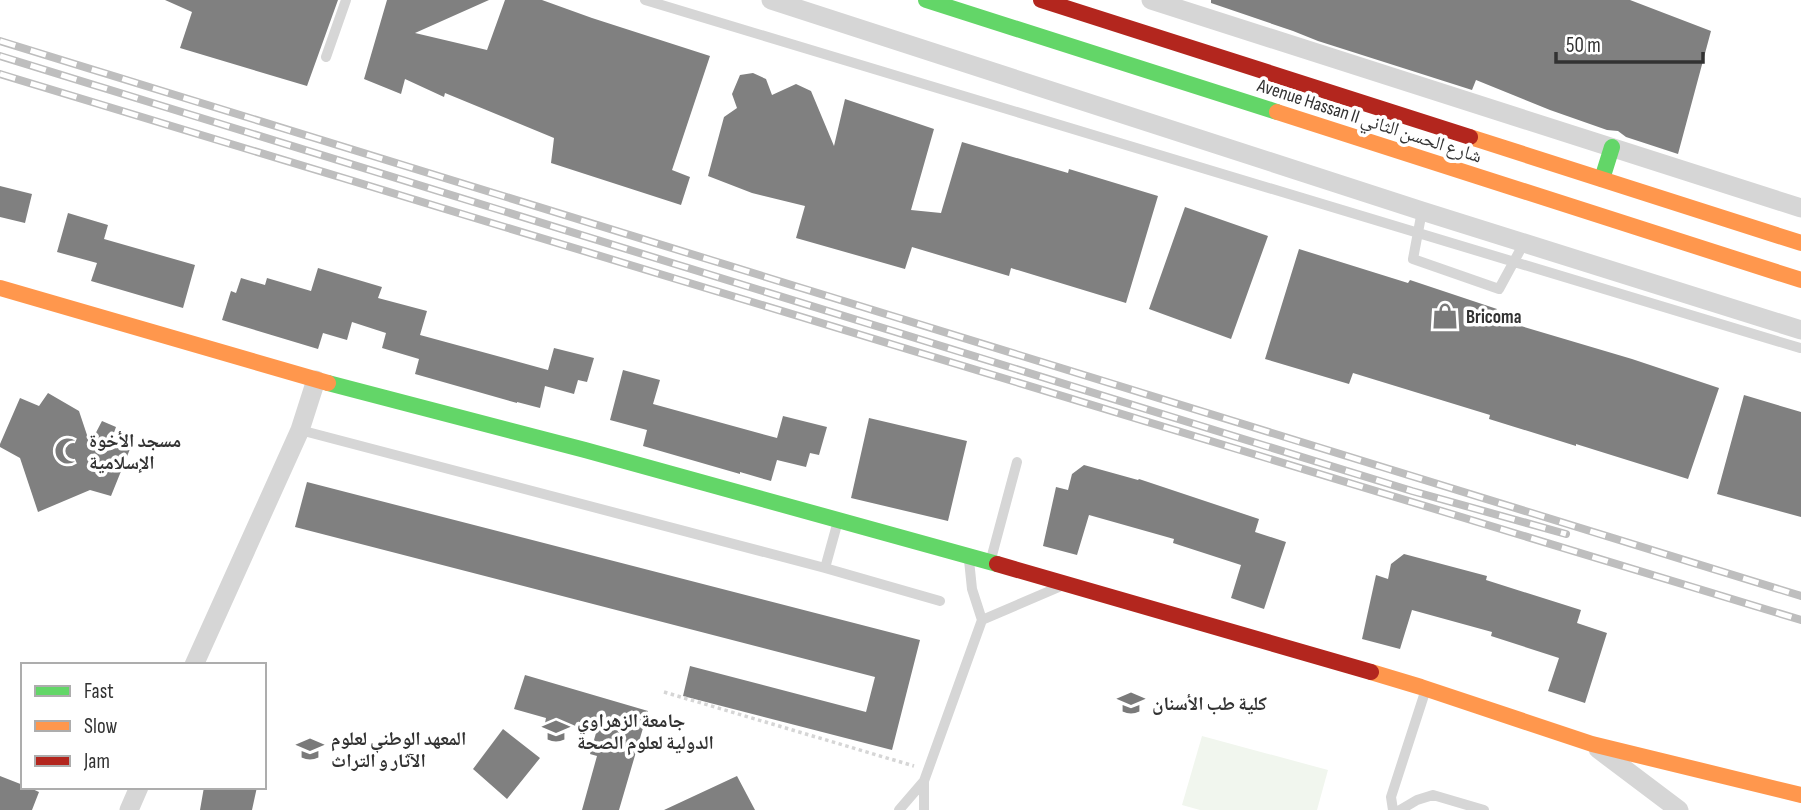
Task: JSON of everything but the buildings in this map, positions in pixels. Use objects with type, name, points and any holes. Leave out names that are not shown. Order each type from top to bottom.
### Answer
[{"type":"street","points":[[771,0],[1524,243],[1800,339]]},
{"type":"street","name":"Avenue Hassan II شارع الحسن الثاني","points":[[926,0],[1801,280]]},
{"type":"street","name":"Avenue Hassan II شارع الحسن الثاني","points":[[1041,0],[1801,243]]},
{"type":"street","points":[[1151,0],[1801,208]]},
{"type":"street","points":[[1602,179],[1612,147]]},
{"type":"street","points":[[0,288],[316,380],[585,450],[990,562],[1426,689],[1591,744],[1801,794]]},
{"type":"street","points":[[195,663],[300,429],[316,380]]},
{"type":"street","points":[[1591,744],[1679,810]]},
{"type":"street","points":[[129,810],[136,789]]},
{"type":"lane","points":[[326,57],[346,0]]},
{"type":"lane","points":[[645,0],[1514,262],[1800,339]]},
{"type":"lane","points":[[1422,211],[1413,259],[1499,289],[1524,243]]},
{"type":"lane","points":[[300,429],[940,601]]},
{"type":"lane","points":[[990,562],[1017,462]]},
{"type":"lane","points":[[825,568],[838,520]]},
{"type":"lane","points":[[899,810],[924,781],[982,621],[972,589],[969,556]]},
{"type":"lane","points":[[982,621],[1065,584]]},
{"type":"lane","points":[[1392,810],[1391,797],[1426,689]]},
{"type":"lane","points":[[924,781],[925,810]]},
{"type":"lane","points":[[1400,810],[1433,795],[1484,810]]},
{"type":"path","points":[[664,692],[928,770]]},
{"type":"shaded area","points":[[1202,736],[1328,770],[1317,810],[1200,810],[1182,805]]},
{"type":"railway","points":[[0,41],[1801,596]]},
{"type":"railway","points":[[0,56],[1412,491],[1566,534]]},
{"type":"railway","points":[[0,74],[1801,620]]},
{"type":"traffic: fast","points":[[926,0],[1277,112]]},
{"type":"traffic: fast","points":[[1602,179],[1612,147]]},
{"type":"traffic: fast","points":[[328,383],[585,450],[997,564]]},
{"type":"traffic: slow","points":[[1277,112],[1801,280]]},
{"type":"traffic: slow","points":[[1470,137],[1801,243]]},
{"type":"traffic: slow","points":[[0,288],[328,383]]},
{"type":"traffic: slow","points":[[1371,672],[1592,744],[1801,795]]},
{"type":"traffic: jam","points":[[1041,0],[1470,137]]},
{"type":"traffic: jam","points":[[997,564],[1371,672]]},
{"type":"place","name":"Bricoma","points":[[1445,316]]},
{"type":"place","name":"مسجد الأخوة الإسلامية","points":[[68,451]]},
{"type":"place","name":"كلية طب الأسنان","points":[[1131,703]]},
{"type":"place","name":"جامعة الزهراوي الدولية لعلوم الصحة","points":[[556,731]]},
{"type":"place","name":"المعهد الوطني لعلوم الآثار و التراث","points":[[310,749]]}]
